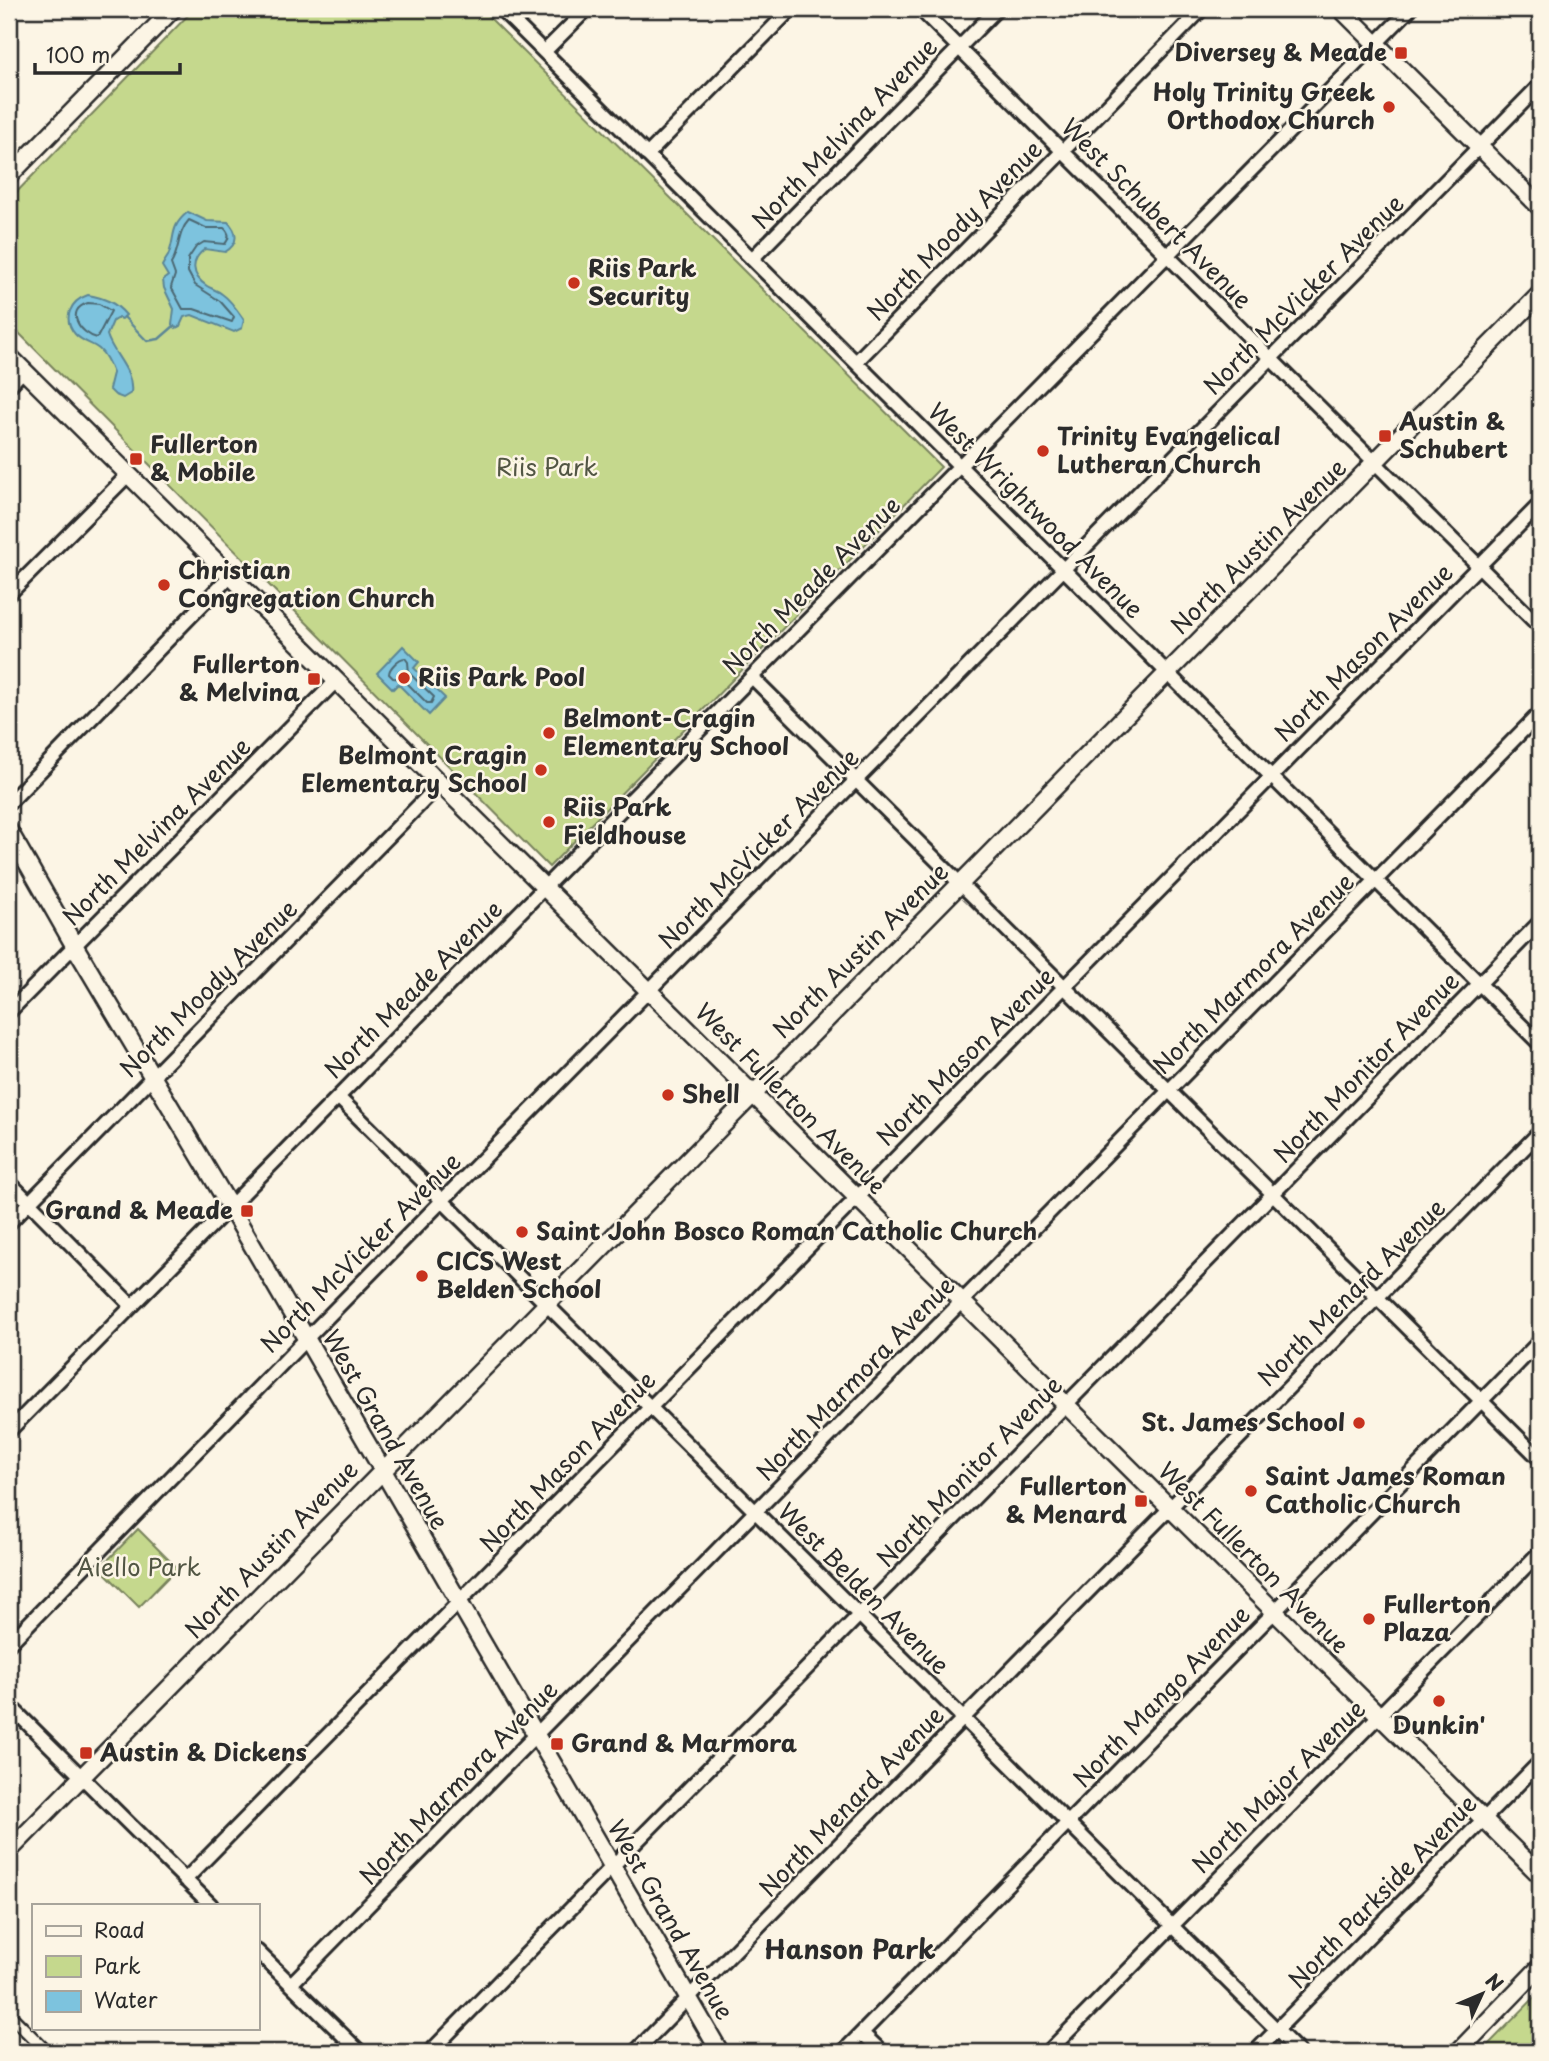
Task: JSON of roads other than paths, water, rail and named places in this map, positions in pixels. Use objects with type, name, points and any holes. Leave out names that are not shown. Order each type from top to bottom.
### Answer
[{"type":"main road","points":[[9,176],[173,9]]},
{"type":"main road","points":[[1340,9],[1540,207]]},
{"type":"main road","name":"North Austin Avenue","points":[[9,1851],[1540,294]]},
{"type":"main road","name":"West Fullerton Avenue","points":[[9,356],[1540,1874]]},
{"type":"main road","name":"West Grand Avenue","points":[[9,831],[383,1469],[720,2052]]},
{"type":"main road","points":[[1458,2052],[1540,1967]]},
{"type":"street","name":"West Wrightwood Avenue","points":[[501,9],[1540,1044]]},
{"type":"street","points":[[544,52],[587,9]]},
{"type":"street","points":[[647,155],[791,9]]},
{"type":"street","name":"West Schubert Avenue","points":[[920,9],[1540,627]]},
{"type":"street","name":"North Melvina Avenue","points":[[752,259],[998,9]]},
{"type":"street","name":"North Moody Avenue","points":[[856,362],[1202,9]]},
{"type":"street","name":"North Meade Avenue","points":[[9,1431],[1410,9]]},
{"type":"street","name":"North McVicker Avenue","points":[[9,1644],[1540,85]]},
{"type":"street","points":[[9,386],[23,371]]},
{"type":"street","points":[[9,594],[128,475]]},
{"type":"street","name":"North Mason Avenue","points":[[185,1880],[1540,504]]},
{"type":"street","points":[[9,803],[230,576]]},
{"type":"street","points":[[752,677],[1540,1459]]},
{"type":"street","name":"North Melvina Avenue","points":[[9,1013],[336,681]]},
{"type":"street","name":"North Marmora Avenue","points":[[291,1984],[1540,713]]},
{"type":"street","name":"North Moody Avenue","points":[[9,1223],[440,784]]},
{"type":"street","name":"North Monitor Avenue","points":[[430,2052],[1540,922]]},
{"type":"street","name":"West Belden Avenue","points":[[338,1097],[1299,2052]]},
{"type":"street","name":"North Menard Avenue","points":[[635,2052],[1540,1132]]},
{"type":"street","points":[[9,1182],[132,1306]]},
{"type":"street","name":"North Mango Avenue","points":[[842,2052],[1540,1341]]},
{"type":"street","name":"North Major Avenue","points":[[1048,2052],[1540,1552]]},
{"type":"street","points":[[9,1705],[210,1904]]},
{"type":"street","name":"North Parkside Avenue","points":[[1255,2052],[1540,1762]]},
{"type":"street","points":[[259,1953],[360,2052]]},
{"type":"street","points":[[862,2033],[881,2052]]},
{"type":"water","points":[[188,212],[207,221],[228,222],[234,230],[236,238],[230,249],[225,252],[205,249],[197,258],[194,268],[198,278],[225,296],[244,320],[242,328],[234,332],[192,315],[184,317],[176,328],[172,325],[174,309],[164,288],[163,280],[168,276],[162,266],[168,256],[175,228]]},
{"type":"water","points":[[88,295],[109,301],[126,315],[113,321],[107,335],[129,377],[131,393],[123,398],[109,389],[113,373],[104,354],[78,337],[71,328],[70,311]]},
{"type":"water","name":"Riis Park Pool","points":[[403,646],[419,662],[414,668],[445,698],[429,715],[398,684],[393,689],[377,673]]},
{"type":"waterway","points":[[124,317],[147,341],[159,339],[174,326]]},
{"type":"railway","points":[[9,2005],[32,2028]]},
{"type":"railway","points":[[9,2023],[38,2052]]},
{"type":"railway","points":[[34,2030],[56,2052]]},
{"type":"place","name":"Diversey & Meade","points":[[1401,53]]},
{"type":"place","name":"Holy Trinity Greek Orthodox Church","points":[[1389,107]]},
{"type":"place","name":"Riis Park Security","points":[[574,283]]},
{"type":"place","name":"Austin & Schubert","points":[[1385,436]]},
{"type":"place","name":"Trinity Evangelical Lutheran Church","points":[[1043,451]]},
{"type":"place","name":"Fullerton & Mobile","points":[[136,459]]},
{"type":"place","name":"Christian Congregation Church","points":[[164,585]]},
{"type":"place","name":"Riis Park Pool","points":[[404,678]]},
{"type":"place","name":"Fullerton & Melvina","points":[[314,679]]},
{"type":"place","name":"Belmont-Cragin Elementary School","points":[[549,733]]},
{"type":"place","name":"Belmont Cragin Elementary School","points":[[541,770]]},
{"type":"place","name":"Riis Park Fieldhouse","points":[[549,822]]},
{"type":"place","name":"Shell","points":[[668,1095]]},
{"type":"place","name":"Grand & Meade","points":[[247,1211]]},
{"type":"place","name":"Saint John Bosco Roman Catholic Church","points":[[522,1232]]},
{"type":"place","name":"CICS West Belden School","points":[[422,1276]]},
{"type":"place","name":"St. James School","points":[[1359,1423]]},
{"type":"place","name":"Saint James Roman Catholic Church","points":[[1251,1491]]},
{"type":"place","name":"Fullerton & Menard","points":[[1141,1501]]},
{"type":"place","name":"Fullerton Plaza","points":[[1369,1619]]},
{"type":"place","name":"Dunkin'","points":[[1439,1701]]},
{"type":"place","name":"Grand & Marmora","points":[[557,1744]]},
{"type":"place","name":"Austin & Dickens","points":[[86,1753]]},
{"type":"district","name":"Hanson Park","points":[[850,1950]]},
{"type":"park label","name":"Riis Park","points":[[547,468]]},
{"type":"park label","name":"Aiello Park","points":[[139,1568]]}]
